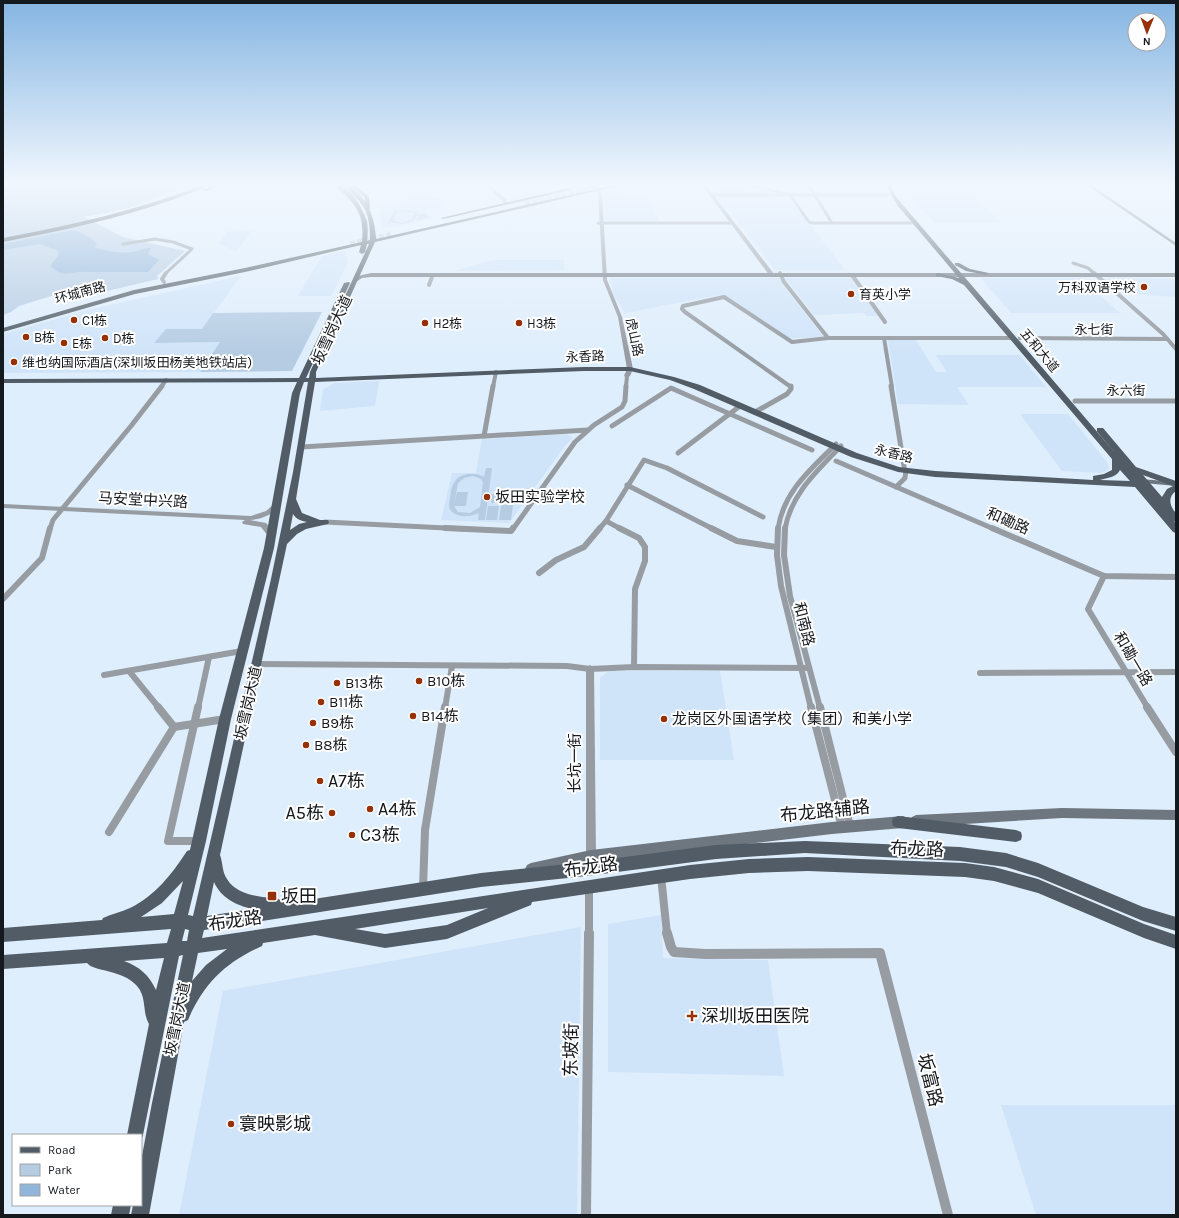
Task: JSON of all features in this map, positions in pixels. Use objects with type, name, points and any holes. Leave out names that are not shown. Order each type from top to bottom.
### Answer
[{"type":"main road","name":"环城南路","points":[[3,330],[162,284],[245,270],[359,241]]},
{"type":"main road","name":"坂雪岗大道","points":[[142,1204],[171,1049],[192,948],[283,546],[313,372],[356,280],[369,241]]},
{"type":"main road","name":"坂雪岗大道","points":[[135,1134],[172,950],[198,844],[225,719],[271,534],[296,393],[369,241]]},
{"type":"main road","name":"五和大道","points":[[931,241],[962,274],[1017,338],[1114,457],[1176,519]]},
{"type":"main road","name":"五和大道","points":[[937,241],[957,264],[962,274]]},
{"type":"main road","name":"环城南路","points":[[3,325],[79,303],[349,243]]},
{"type":"main road","points":[[938,274],[948,270],[950,263]]},
{"type":"main road","points":[[957,264],[968,270],[986,274]]},
{"type":"main road","points":[[361,268],[370,273],[1176,275]]},
{"type":"main road","points":[[356,280],[360,277],[371,276],[603,274]]},
{"type":"main road","points":[[780,274],[852,276],[917,274]]},
{"type":"main road","points":[[938,274],[957,279],[972,286],[977,278],[986,274]]},
{"type":"main road","name":"五和大道","points":[[1017,338],[1075,401],[1126,460],[1157,508],[1176,530]]},
{"type":"main road","name":"永香路","points":[[313,378],[585,366],[657,374],[680,380],[740,406],[756,411]]},
{"type":"main road","name":"永香路","points":[[3,380],[313,378],[595,368],[658,372],[682,378],[876,463],[948,475],[1141,483]]},
{"type":"main road","name":"永香路","points":[[3,380],[302,378]]},
{"type":"main road","points":[[1114,457],[1126,460],[1147,475],[1176,484]]},
{"type":"main road","points":[[1094,478],[1106,476],[1116,471],[1117,465],[1114,457]]},
{"type":"main road","name":"永香路","points":[[905,468],[1094,478],[1141,483]]},
{"type":"main road","points":[[1106,482],[1130,489],[1157,508],[1168,510],[1166,496],[1170,490],[1176,488]]},
{"type":"main road","points":[[1141,483],[1176,484]]},
{"type":"main road","points":[[1141,483],[1176,488]]},
{"type":"main road","points":[[292,499],[295,511],[300,517],[326,522]]},
{"type":"main road","points":[[283,546],[292,532],[299,527],[308,524],[326,522]]},
{"type":"main road","name":"布龙路辅路","points":[[481,880],[591,856],[846,826],[950,818],[1062,813],[1176,815]]},
{"type":"main road","points":[[898,822],[1016,836]]},
{"type":"main road","points":[[85,929],[118,920],[139,911],[158,900],[171,886],[198,844]]},
{"type":"main road","points":[[215,847],[215,864],[219,879],[227,892],[242,899],[293,909]]},
{"type":"main road","name":"布龙路","points":[[3,935],[180,921],[198,924],[481,880],[587,869],[694,854],[805,847],[960,854],[991,857],[1027,866],[1142,914],[1176,924]]},
{"type":"main road","name":"布龙路","points":[[3,962],[192,948],[661,876],[742,867],[808,864],[980,872],[1008,877],[1038,886],[1144,931],[1176,942]]},
{"type":"main road","points":[[310,929],[385,941],[448,932],[541,894]]},
{"type":"main road","points":[[171,1049],[185,1007],[195,988],[205,975],[219,962],[238,949],[272,935]]},
{"type":"main road","points":[[77,957],[116,964],[131,970],[141,978],[148,988],[152,1000],[155,1030]]},
{"type":"street","points":[[123,244],[148,241]]},
{"type":"street","points":[[162,284],[163,276],[192,248],[166,241]]},
{"type":"street","name":"虎山路","points":[[601,241],[603,274],[607,288],[620,317],[628,370]]},
{"type":"street","points":[[745,241],[771,274]]},
{"type":"street","points":[[1073,263],[1085,267],[1094,274],[1163,334],[1176,349]]},
{"type":"street","points":[[780,274],[784,282],[828,338]]},
{"type":"street","points":[[429,285],[432,276]]},
{"type":"street","points":[[852,276],[885,322]]},
{"type":"street","name":"永七街","points":[[756,411],[788,394],[791,390],[791,386],[685,312],[682,309],[683,306],[724,297],[792,342],[828,338],[1167,339]]},
{"type":"street","points":[[884,338],[905,468],[905,478],[896,487]]},
{"type":"street","points":[[326,522],[511,531],[570,448],[588,430],[622,407],[625,401],[628,370]]},
{"type":"street","points":[[484,436],[496,372]]},
{"type":"street","points":[[3,599],[42,558],[46,551],[50,525],[131,426],[166,380]]},
{"type":"street","points":[[612,426],[671,388],[812,450]]},
{"type":"street","name":"永六街","points":[[1075,401],[1176,402]]},
{"type":"street","points":[[678,453],[740,406]]},
{"type":"street","points":[[301,447],[588,430]]},
{"type":"street","name":"和南路","points":[[838,446],[802,478],[788,498],[779,518],[776,547],[782,592],[846,826]]},
{"type":"street","name":"和南路","points":[[838,446],[800,491],[790,508],[784,532],[785,562],[789,591],[809,668],[846,826]]},
{"type":"street","points":[[539,573],[556,560],[584,547],[606,521],[627,485],[644,460],[667,468],[763,517]]},
{"type":"street","name":"和磡路","points":[[836,461],[1104,576],[1176,577]]},
{"type":"street","points":[[627,485],[737,541],[776,547]]},
{"type":"street","name":"马安堂中兴路","points":[[3,510],[251,518],[270,512],[277,505]]},
{"type":"street","name":"马安堂中兴路","points":[[3,506],[61,511],[249,522],[263,525],[271,534]]},
{"type":"street","points":[[606,521],[639,538],[645,547],[645,561],[635,589],[634,667]]},
{"type":"street","name":"和磡一路","points":[[1104,576],[1088,609],[1125,672],[1176,752]]},
{"type":"street","points":[[104,675],[242,651]]},
{"type":"street","points":[[198,844],[168,841],[209,657]]},
{"type":"street","points":[[257,664],[567,666],[590,669],[634,667],[809,668]]},
{"type":"street","points":[[423,889],[425,830],[452,666]]},
{"type":"street","name":"长坑一街","points":[[590,669],[591,856]]},
{"type":"street","points":[[130,671],[174,727]]},
{"type":"street","points":[[980,673],[1176,672]]},
{"type":"street","points":[[109,832],[174,727],[225,719]]},
{"type":"street","name":"坂富路","points":[[661,876],[667,937],[670,948],[674,952],[880,953],[948,1215]]},
{"type":"street","name":"东坡街","points":[[586,1215],[589,886]]},
{"type":"shaded area","points":[[220,241],[245,241],[236,252],[218,243]]},
{"type":"shaded area","points":[[753,241],[823,241],[845,270],[775,270]]},
{"type":"shaded area","points":[[345,251],[348,262],[331,296],[298,296],[322,256]]},
{"type":"shaded area","points":[[493,260],[564,260],[564,270],[454,271]]},
{"type":"shaded area","points":[[241,276],[202,329],[166,329],[155,343],[220,342],[200,372],[3,373],[3,334],[87,310]]},
{"type":"shaded area","points":[[611,278],[780,278],[782,284],[823,336],[786,339],[720,295],[625,313],[612,293]]},
{"type":"shaded area","points":[[785,278],[851,278],[878,316],[866,316],[864,313],[814,315]]},
{"type":"shaded area","points":[[981,278],[1081,278],[1120,313],[1011,313]]},
{"type":"shaded area","name":"万科双语学校","points":[[1107,278],[1176,279],[1176,297],[1118,293],[1105,280]]},
{"type":"shaded area","points":[[888,340],[916,340],[936,372],[947,372],[936,355],[1020,355],[1046,387],[957,387],[969,405],[898,404]]},
{"type":"shaded area","points":[[379,381],[375,406],[320,411],[323,389],[335,383]]},
{"type":"shaded area","points":[[1020,414],[1068,414],[1107,462],[1109,468],[1104,472],[1099,473],[1062,471]]},
{"type":"shaded area","name":"坂田实验学校","points":[[567,434],[573,438],[565,446],[509,523],[441,520],[452,473],[476,473],[482,439]]},
{"type":"shaded area","name":"龙岗区外国语学校（集团）和美小学","points":[[609,671],[720,671],[734,760],[600,760],[600,678]]},
{"type":"shaded area","name":"深圳坂田医院","points":[[661,915],[663,958],[768,960],[784,1076],[608,1072],[608,924]]},
{"type":"shaded area","points":[[581,927],[577,1215],[179,1215],[223,991]]},
{"type":"shaded area","points":[[1001,1105],[1176,1105],[1176,1215],[1036,1215]]},
{"type":"green space","points":[[3,241],[140,241],[185,251],[157,276],[158,279],[103,292],[90,286],[77,288],[19,306],[11,312],[3,315]]},
{"type":"green space","points":[[322,312],[292,371],[200,372],[220,342],[154,343],[166,329],[202,329],[213,313]]},
{"type":"green space","points":[[486,468],[492,468],[485,520],[478,520],[479,513],[465,516],[452,512],[449,507],[449,502],[452,486],[456,479],[468,474],[477,474],[484,477]],"holes":[[[473,476],[481,479],[483,482],[480,507],[470,513],[458,512],[454,506],[466,506],[468,492],[457,492],[454,505],[458,483],[464,478]]]},
{"type":"green space","points":[[492,494],[520,494],[520,503],[491,503]]},
{"type":"green space","points":[[501,505],[513,505],[511,520],[499,520]]},
{"type":"green space","points":[[488,506],[499,506],[497,520],[486,520]]},
{"type":"water","points":[[19,241],[94,241],[97,243],[95,248],[113,252],[132,252],[151,248],[148,254],[159,260],[148,272],[61,273],[50,266],[58,256],[59,252],[57,250],[39,244],[3,250],[3,244]]},
{"type":"tunnel","points":[[350,244],[363,241]]},
{"type":"place","name":"万科双语学校","points":[[1144,287]]},
{"type":"place","name":"育英小学","points":[[851,294]]},
{"type":"place","name":"C1栋","points":[[74,320]]},
{"type":"place","name":"H2栋","points":[[425,323]]},
{"type":"place","name":"H3栋","points":[[519,323]]},
{"type":"place","name":"B栋","points":[[26,337]]},
{"type":"place","name":"D栋","points":[[105,338]]},
{"type":"place","name":"E栋","points":[[64,343]]},
{"type":"place","name":"维也纳国际酒店(深圳坂田杨美地铁站店)","points":[[14,362]]},
{"type":"place","name":"坂田实验学校","points":[[487,497]]},
{"type":"place","name":"B10栋","points":[[419,681]]},
{"type":"place","name":"B13栋","points":[[337,683]]},
{"type":"place","name":"B11栋","points":[[321,702]]},
{"type":"place","name":"B14栋","points":[[413,716]]},
{"type":"place","name":"龙岗区外国语学校（集团）和美小学","points":[[664,719]]},
{"type":"place","name":"B9栋","points":[[313,723]]},
{"type":"place","name":"B8栋","points":[[306,745]]},
{"type":"place","name":"A7栋","points":[[320,781]]},
{"type":"place","name":"A4栋","points":[[370,809]]},
{"type":"place","name":"A5栋","points":[[332,813]]},
{"type":"place","name":"C3栋","points":[[352,835]]},
{"type":"place","name":"坂田","points":[[272,896]]},
{"type":"place","name":"深圳坂田医院","points":[[692,1016]]},
{"type":"place","name":"寰映影城","points":[[231,1124]]}]
